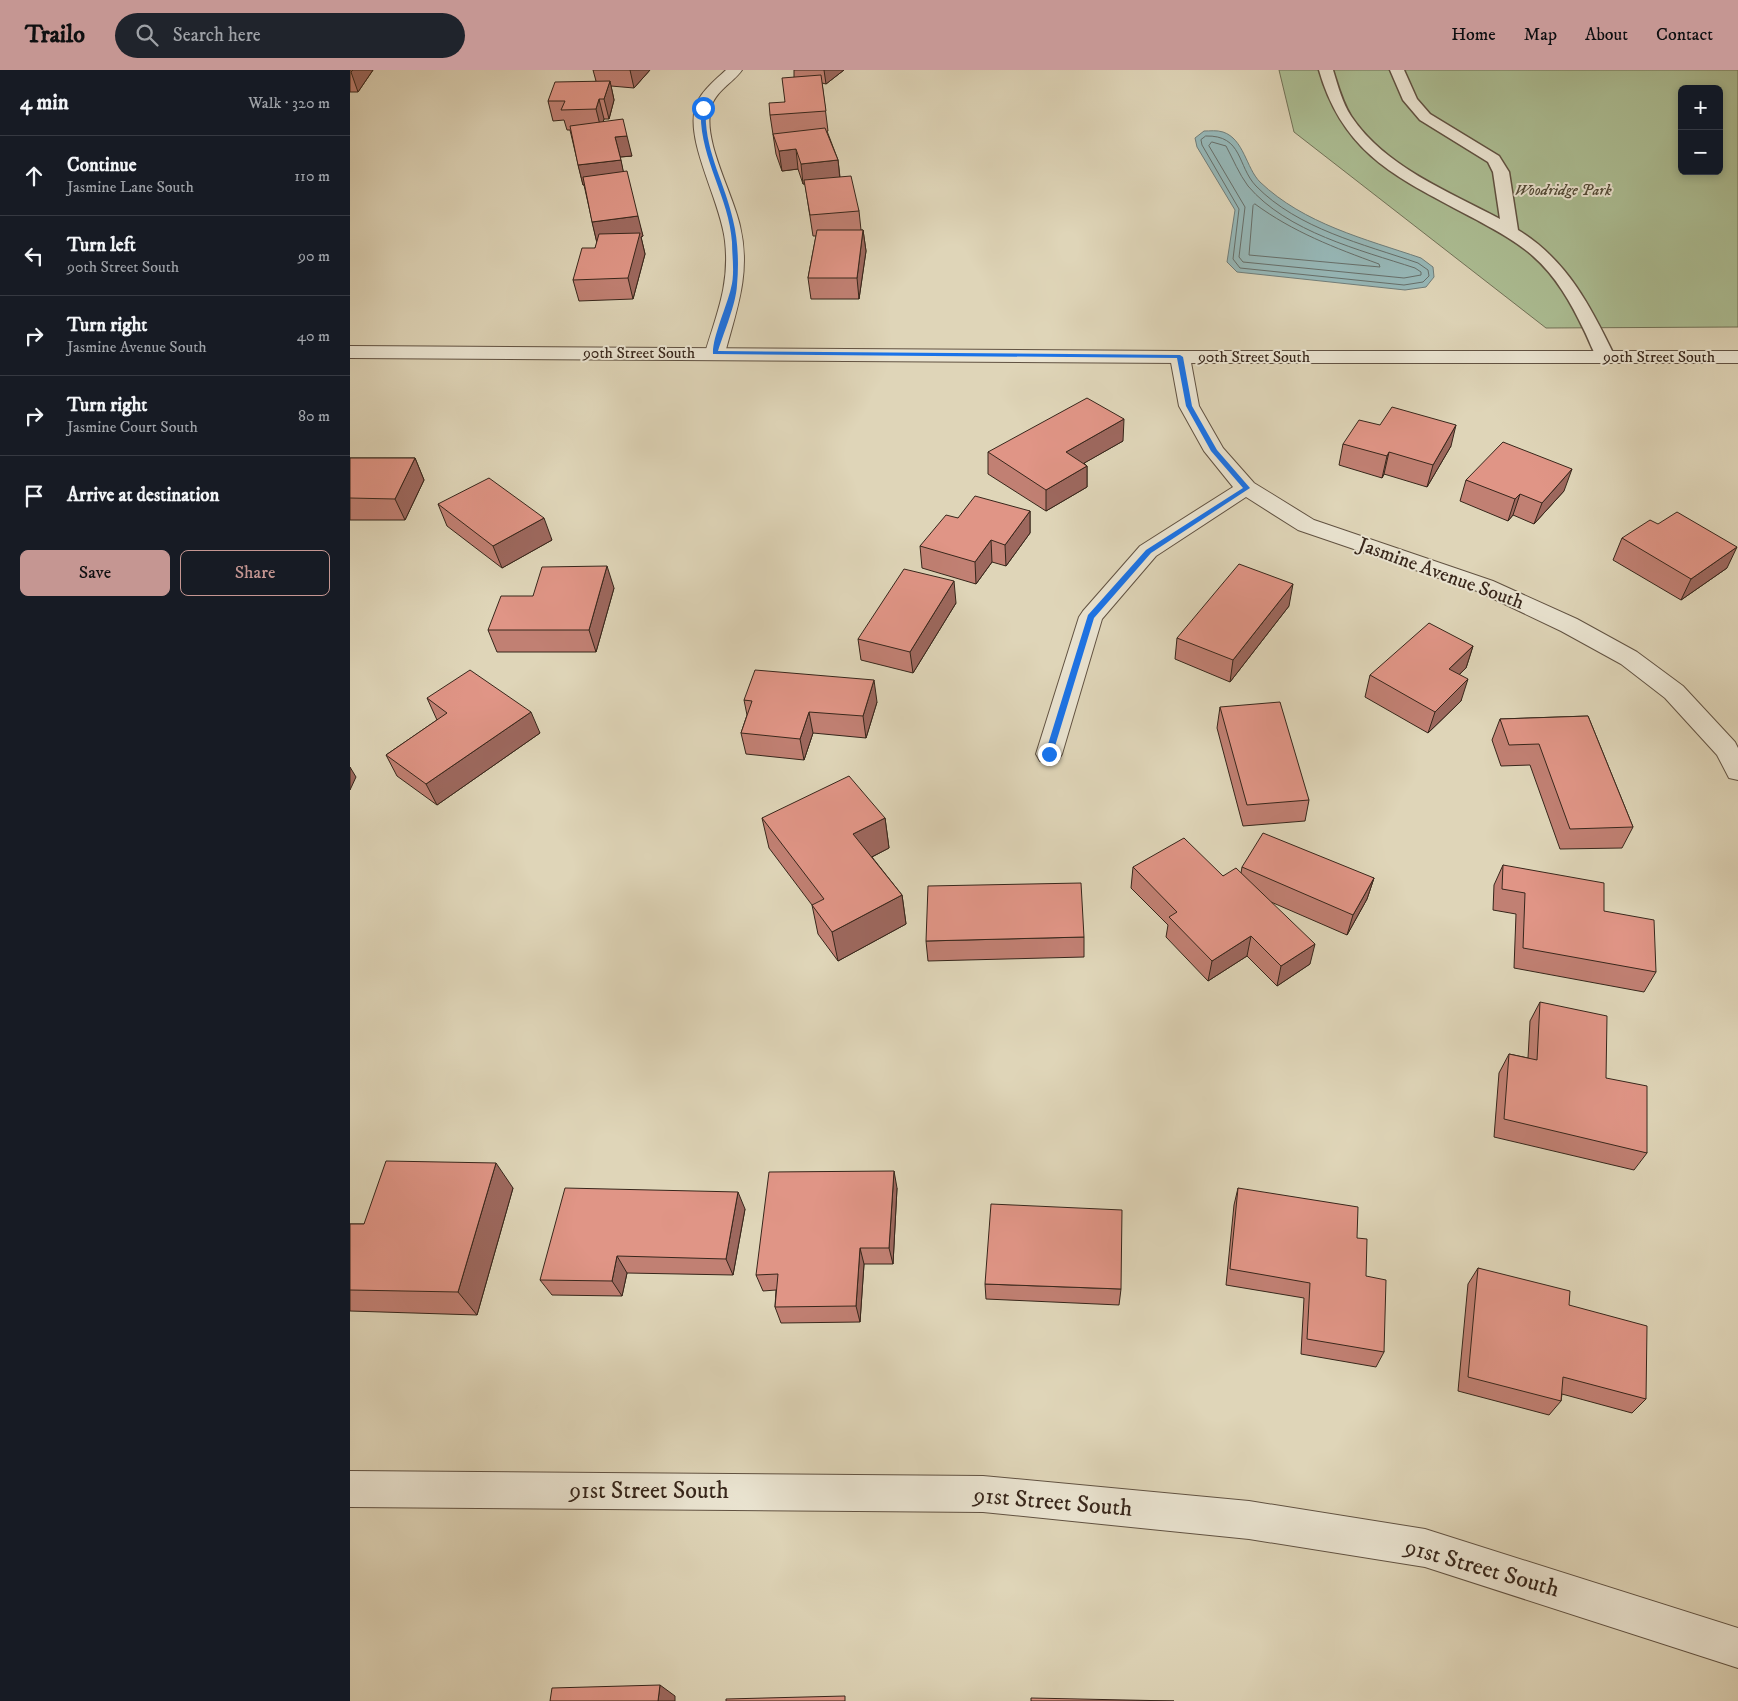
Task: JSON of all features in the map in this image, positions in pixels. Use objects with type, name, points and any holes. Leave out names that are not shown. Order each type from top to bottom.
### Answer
[{"type":"street","points":[[715,353],[735,286],[734,240],[730,218],[709,158],[702,124],[703,108],[709,97],[735,70]]},
{"type":"street","name":"90th Street South","points":[[350,352],[1180,357],[1738,357]]},
{"type":"street","name":"Jasmine Avenue South","points":[[1180,357],[1189,406],[1214,451],[1246,488],[1306,525],[1485,586],[1569,625],[1629,658],[1674,692],[1726,749],[1738,770]]},
{"type":"street","points":[[1049,754],[1091,617],[1148,551],[1246,488]]},
{"type":"street","name":"91st Street South","points":[[350,1489],[983,1494],[1249,1520],[1425,1548],[1738,1648]]},
{"type":"lane","points":[[1326,70],[1336,99],[1347,120],[1373,149],[1416,181],[1510,231],[1544,257],[1569,286],[1585,312],[1606,357]]},
{"type":"lane","points":[[1397,70],[1410,100],[1425,117],[1494,159],[1501,172],[1510,231]]},
{"type":"green space","name":"Woodridge Park","points":[[1279,70],[1738,70],[1738,327],[1546,328],[1294,132]]},
{"type":"water","points":[[1204,131],[1221,131],[1236,141],[1255,176],[1277,197],[1336,229],[1421,258],[1433,267],[1434,277],[1426,287],[1405,290],[1237,272],[1227,262],[1235,210],[1197,147],[1195,138]]},
{"type":"building","points":[[821,75],[826,111],[770,115],[769,103],[785,102],[782,78]]},
{"type":"building","points":[[610,81],[604,99],[599,99],[596,109],[561,110],[565,101],[548,101],[555,82]]},
{"type":"building","points":[[623,119],[627,136],[615,137],[621,160],[578,165],[570,126]]},
{"type":"building","points":[[825,128],[838,160],[801,164],[796,149],[779,151],[773,134]]},
{"type":"building","points":[[627,171],[638,216],[592,222],[583,177]]},
{"type":"building","points":[[851,176],[859,211],[810,215],[804,180]]},
{"type":"building","points":[[817,230],[863,230],[857,278],[808,278]]},
{"type":"building","points":[[640,233],[628,278],[573,280],[582,248],[595,248],[599,234]]},
{"type":"building","points":[[1087,398],[1124,419],[1066,452],[1087,466],[1046,490],[988,452]]},
{"type":"building","points":[[1392,407],[1456,425],[1433,465],[1389,452],[1387,456],[1343,444],[1359,420],[1380,425]]},
{"type":"building","points":[[1503,442],[1572,469],[1542,503],[1520,494],[1515,499],[1466,480]]},
{"type":"building","points":[[350,458],[415,458],[395,499],[350,498]]},
{"type":"building","points":[[489,478],[544,518],[493,546],[438,504]]},
{"type":"building","points":[[975,496],[1030,511],[1005,545],[991,540],[975,562],[920,546],[946,515],[958,518]]},
{"type":"building","points":[[1677,512],[1737,547],[1691,579],[1622,538],[1650,520],[1658,524]]},
{"type":"building","points":[[1239,564],[1293,584],[1233,660],[1177,638]]},
{"type":"building","points":[[607,566],[589,630],[488,630],[501,596],[533,596],[542,567]]},
{"type":"building","points":[[904,569],[954,581],[910,652],[858,639]]},
{"type":"building","points":[[1429,623],[1473,646],[1449,669],[1468,679],[1435,712],[1370,675]]},
{"type":"building","points":[[470,670],[531,712],[426,784],[386,755],[447,713],[427,698]]},
{"type":"building","points":[[755,670],[874,680],[863,716],[809,712],[800,739],[741,733],[752,701],[744,700]]},
{"type":"building","points":[[1280,702],[1309,800],[1247,805],[1220,707]]},
{"type":"building","points":[[1588,716],[1633,827],[1570,829],[1539,744],[1509,745],[1500,719]]},
{"type":"building","points":[[849,776],[885,818],[853,834],[902,895],[832,932],[812,905],[824,899],[762,818]]},
{"type":"building","points":[[1263,833],[1374,878],[1353,915],[1242,867]]},
{"type":"building","points":[[1184,838],[1223,876],[1236,868],[1315,944],[1281,966],[1251,936],[1212,961],[1169,917],[1177,912],[1133,867]]},
{"type":"building","points":[[1503,865],[1604,883],[1604,911],[1654,920],[1656,972],[1523,948],[1525,893],[1502,889]]},
{"type":"building","points":[[1081,883],[1084,937],[926,941],[928,886]]},
{"type":"building","points":[[1540,1002],[1607,1016],[1606,1078],[1647,1086],[1647,1153],[1504,1119],[1509,1054],[1537,1060]]},
{"type":"building","points":[[386,1161],[496,1163],[458,1292],[350,1290],[350,1224],[364,1224]]},
{"type":"building","points":[[894,1171],[889,1248],[860,1248],[856,1306],[775,1307],[778,1274],[756,1275],[769,1172]]},
{"type":"building","points":[[565,1188],[738,1192],[726,1259],[617,1256],[612,1281],[540,1280]]},
{"type":"building","points":[[1238,1188],[1358,1207],[1357,1238],[1367,1239],[1366,1276],[1386,1280],[1384,1352],[1307,1339],[1310,1283],[1230,1269]]},
{"type":"building","points":[[991,1204],[1122,1210],[1121,1289],[985,1284]]},
{"type":"building","points":[[1478,1268],[1570,1291],[1569,1305],[1647,1326],[1646,1399],[1563,1377],[1561,1401],[1468,1377]]},
{"type":"building","points":[[660,1685],[658,1701],[550,1701],[552,1688]]},
{"type":"building","points":[[845,1696],[845,1701],[726,1701],[726,1699]]},
{"type":"building","points":[[1031,1698],[1174,1701],[1031,1701]]},
{"type":"route","points":[[703,108],[702,124],[709,158],[730,218],[734,240],[735,286],[715,353],[1180,357],[1189,406],[1214,451],[1246,488],[1148,551],[1091,617],[1049,754]]}]
